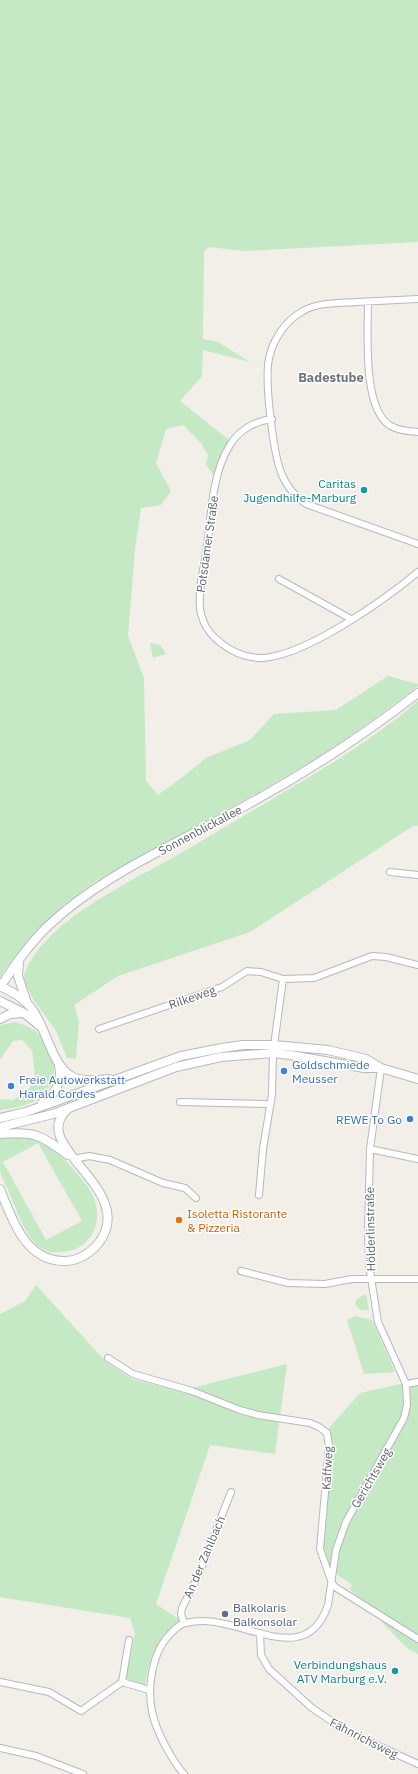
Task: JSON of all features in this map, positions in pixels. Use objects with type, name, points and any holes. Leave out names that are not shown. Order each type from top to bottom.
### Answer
[{"type":"main road","name":"Sonnenblickallee","points":[[0,987],[20,959],[49,926],[92,891],[116,876],[245,806],[352,742],[418,693]]},
{"type":"main road","points":[[20,959],[18,976],[27,1003]]},
{"type":"main road","points":[[0,987],[27,1003],[34,1011],[59,1063],[66,1072],[78,1079],[89,1080],[121,1078]]},
{"type":"main road","points":[[0,1001],[24,1013],[42,1028]]},
{"type":"main road","points":[[0,1019],[10,1014],[24,1013]]},
{"type":"main road","points":[[0,1118],[26,1112],[175,1058],[215,1049],[243,1045],[274,1049]]},
{"type":"main road","points":[[0,1128],[33,1120],[70,1108],[176,1066],[274,1049],[312,1047],[366,1058],[381,1068],[418,1079]]},
{"type":"main road","points":[[26,1112],[47,1100],[53,1094],[61,1076],[59,1063]]},
{"type":"main road","points":[[0,1189],[18,1229],[31,1248],[38,1254],[48,1259],[63,1261],[76,1259],[92,1251],[101,1239],[107,1226],[106,1206],[101,1194],[74,1159],[58,1134],[59,1120],[70,1108]]},
{"type":"main road","points":[[0,1134],[24,1133],[40,1136],[74,1159]]},
{"type":"street","points":[[418,299],[327,304],[303,310],[286,325],[274,344],[268,365],[268,392],[278,464],[283,477],[292,492],[298,499],[306,504],[418,544]]},
{"type":"street","points":[[368,302],[368,365],[374,402],[384,420],[391,427],[418,432]]},
{"type":"street","name":"Potsdamer Straße","points":[[272,419],[261,420],[250,425],[237,435],[230,444],[220,466],[199,597],[203,622],[207,630],[232,651],[244,656],[265,658],[280,655],[297,649],[351,620],[393,593],[418,572]]},
{"type":"street","points":[[279,579],[351,620]]},
{"type":"street","points":[[390,872],[418,875]]},
{"type":"street","name":"Rilkeweg","points":[[99,1029],[222,987],[247,971],[261,972],[283,979],[314,978],[372,956],[386,957],[418,965]]},
{"type":"street","points":[[259,1195],[263,1149],[270,1104],[274,1049],[283,979]]},
{"type":"street","name":"Hölderlinstraße","points":[[381,1068],[370,1149],[368,1231],[371,1279],[374,1307],[380,1329],[406,1384]]},
{"type":"street","points":[[180,1102],[270,1104]]},
{"type":"street","points":[[370,1149],[418,1159]]},
{"type":"street","points":[[74,1159],[90,1156],[110,1160],[163,1183],[185,1188],[196,1198]]},
{"type":"street","points":[[241,1271],[288,1283],[325,1284],[352,1279],[418,1279]]},
{"type":"street","name":"Kaffweg","points":[[108,1358],[133,1374],[192,1391],[240,1410],[258,1415],[310,1423],[324,1430],[329,1447],[320,1549],[332,1583]]},
{"type":"street","points":[[406,1384],[418,1382]]},
{"type":"street","name":"Gerichtsweg","points":[[332,1583],[336,1550],[346,1522],[404,1418],[407,1405],[406,1384]]},
{"type":"street","name":"An der Zahlbach","points":[[184,1623],[181,1614],[182,1608],[199,1574],[231,1492]]},
{"type":"street","points":[[184,1774],[156,1728],[149,1690],[158,1652],[168,1637],[184,1623],[200,1621],[224,1623],[260,1634],[291,1638],[303,1636],[313,1630],[321,1621],[326,1612],[332,1583]]},
{"type":"street","points":[[332,1583],[334,1587],[418,1639]]},
{"type":"street","name":"Fähnrichsweg","points":[[260,1634],[261,1655],[269,1669],[312,1708],[346,1731],[418,1764]]},
{"type":"street","points":[[3,1683],[49,1692],[81,1712],[122,1682],[130,1640]]},
{"type":"street","points":[[122,1682],[149,1690]]},
{"type":"street","points":[[0,1748],[36,1756],[82,1774]]},
{"type":"green space","points":[[0,0],[418,0],[418,242],[244,251],[209,247],[204,252],[203,339],[218,342],[250,362],[203,350],[202,376],[180,401],[229,440],[214,476],[206,465],[208,455],[201,443],[183,425],[166,429],[156,463],[171,491],[161,505],[141,508],[135,548],[128,636],[144,678],[146,781],[158,795],[206,758],[250,740],[274,714],[336,710],[388,676],[418,684],[418,686],[327,752],[256,794],[96,881],[61,907],[18,953],[3,972],[0,979]]},
{"type":"green space","points":[[150,643],[160,645],[166,654],[153,658]]},
{"type":"green space","points":[[418,701],[418,826],[413,826],[250,932],[118,976],[74,1005],[79,1020],[76,1059],[67,1058],[56,1031],[33,999],[23,979],[32,958],[48,939],[67,921],[114,890],[181,853],[350,752]]},
{"type":"green space","points":[[16,1022],[33,1029],[47,1044],[54,1064],[54,1074],[51,1084],[46,1092],[38,1099],[15,1108],[0,1110],[0,1099],[13,1100],[21,1095],[30,1088],[35,1076],[32,1050],[22,1040],[13,1041],[0,1060],[0,1025]]},
{"type":"green space","points":[[16,1137],[26,1138],[49,1146],[68,1163],[87,1186],[95,1200],[97,1214],[96,1222],[90,1237],[79,1248],[71,1251],[49,1252],[33,1240],[23,1224],[1,1175],[0,1139]],"holes":[[[38,1143],[82,1221],[46,1240],[3,1162]]]},
{"type":"green space","points":[[36,1285],[106,1362],[132,1379],[190,1394],[192,1388],[287,1364],[275,1454],[210,1445],[156,1604],[180,1620],[172,1626],[160,1641],[152,1657],[145,1685],[126,1679],[135,1633],[130,1618],[0,1597],[0,1314],[25,1301]]},
{"type":"green space","points":[[366,1294],[369,1310],[363,1310],[358,1308],[355,1304],[357,1299]]},
{"type":"green space","points":[[355,1316],[372,1320],[395,1372],[364,1374],[347,1320]]},
{"type":"green space","points":[[405,1383],[418,1383],[418,1654],[408,1649],[350,1589],[352,1585],[328,1568],[326,1564],[323,1536],[332,1446],[328,1429],[360,1393]]},
{"type":"place","name":"Caritas Jugendhilfe-Marburg","points":[[364,490]]},
{"type":"place","name":"Goldschmiede Meusser","points":[[284,1071]]},
{"type":"place","name":"Freie Autowerkstatt Harald Cordes","points":[[11,1086]]},
{"type":"place","name":"REWE To Go","points":[[410,1119]]},
{"type":"place","name":"Isoletta Ristorante & Pizzeria","points":[[179,1220]]},
{"type":"place","name":"Balkolaris Balkonsolar","points":[[225,1614]]},
{"type":"place","name":"Verbindungshaus ATV Marburg e.V.","points":[[395,1671]]},
{"type":"district","name":"Badestube","points":[[331,377]]}]
